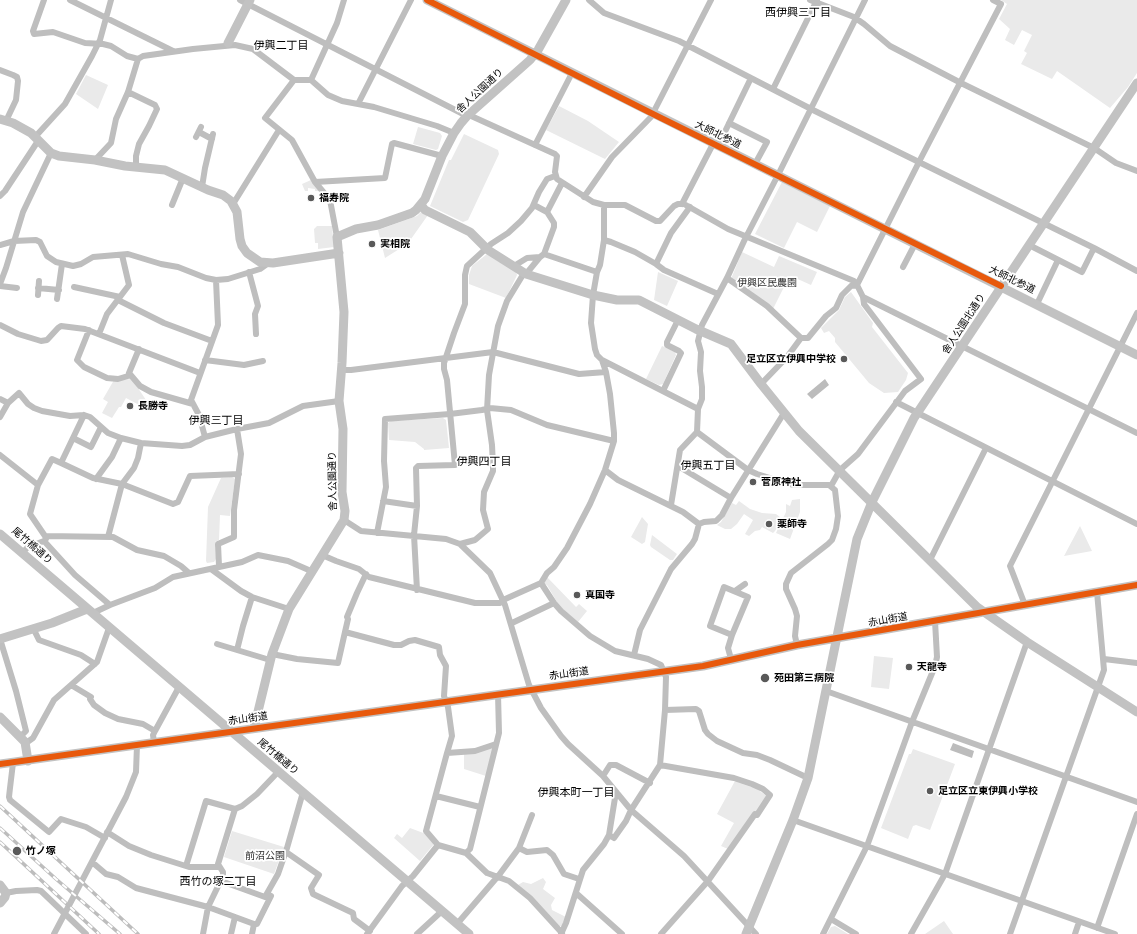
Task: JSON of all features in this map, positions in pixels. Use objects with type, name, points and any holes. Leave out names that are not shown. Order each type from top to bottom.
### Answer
[{"type":"street","points":[[44,0],[33,31],[34,34],[53,32],[85,43],[111,46],[127,56],[138,59],[149,54],[228,45],[252,49],[294,80],[311,80],[328,95],[342,101],[374,107],[437,126],[454,133]]},
{"type":"street","points":[[70,0],[174,52]]},
{"type":"street","points":[[0,196],[5,192],[36,139],[65,104],[98,44],[111,0]]},
{"type":"street","points":[[311,80],[337,23],[344,0]]},
{"type":"street","points":[[358,104],[411,0]]},
{"type":"street","name":"大師北参道","points":[[427,0],[715,145],[1002,286],[1137,355]]},
{"type":"street","name":"舎人公園通り","points":[[421,205],[442,156],[454,133],[468,116],[530,60],[535,54],[566,0]]},
{"type":"street","points":[[589,0],[604,13],[679,41],[811,109],[1094,248],[1137,271]]},
{"type":"street","points":[[584,197],[612,157],[653,114],[711,0]]},
{"type":"street","points":[[671,505],[680,450],[697,432],[698,409],[702,399],[700,371],[701,352],[698,341],[700,330],[865,0]]},
{"type":"street","points":[[857,285],[1001,4],[993,0]]},
{"type":"street","points":[[228,45],[246,1],[468,116],[555,154],[557,156],[555,176]]},
{"type":"street","points":[[773,89],[814,1],[856,19],[890,46],[960,83],[1094,148],[1116,163],[1137,172]]},
{"type":"street","points":[[95,160],[111,143],[116,119],[128,92],[138,59]]},
{"type":"street","points":[[0,70],[17,77],[18,81],[16,100],[3,120],[31,133],[52,153],[67,158],[95,160],[165,170],[223,195],[233,204],[237,212],[242,246],[254,259],[267,264],[339,253]]},
{"type":"street","points":[[535,145],[572,73]]},
{"type":"street","points":[[682,204],[729,123],[751,78]]},
{"type":"street","points":[[294,80],[265,118],[292,140],[315,182],[330,200],[337,237],[356,229],[378,225],[412,213],[421,205],[425,210],[470,232],[487,248],[525,273],[593,295],[617,300],[639,300],[730,344],[800,431],[983,613],[1137,712]]},
{"type":"street","name":"舎人公園北通り","points":[[748,930],[794,820],[808,778],[857,539],[872,502],[914,418],[1137,83]]},
{"type":"street","points":[[128,92],[155,105],[156,109],[139,144],[136,156],[136,167]]},
{"type":"street","points":[[729,123],[767,142],[755,164]]},
{"type":"street","points":[[233,204],[279,130]]},
{"type":"street","points":[[199,132],[213,136],[202,187]]},
{"type":"street","points":[[315,182],[385,178],[392,144],[394,143],[442,156]]},
{"type":"street","points":[[16,288],[0,285],[23,212],[52,153]]},
{"type":"street","points":[[555,176],[562,183],[593,202],[604,205],[625,205],[656,221],[660,221],[674,206],[682,204],[728,229],[854,281],[863,297],[864,304],[921,379],[905,391],[858,454],[840,470],[831,486]]},
{"type":"street","points":[[417,590],[414,535],[417,506],[416,468],[418,466],[455,465],[447,380],[444,370],[446,358],[466,304],[466,266],[521,222],[534,205],[539,192],[547,179],[555,176]]},
{"type":"street","points":[[172,205],[183,178]]},
{"type":"street","points":[[547,212],[562,183]]},
{"type":"street","points":[[460,544],[475,540],[488,529],[483,510],[484,492],[493,466],[492,445],[487,410],[489,375],[498,326],[508,301],[525,273],[542,255],[554,227],[554,223],[547,212],[534,205]]},
{"type":"street","points":[[604,205],[604,240],[593,295],[591,323],[597,355],[602,360],[698,409]]},
{"type":"street","points":[[656,264],[672,233],[690,207]]},
{"type":"street","name":"舎人公園通り","points":[[254,728],[271,657],[289,609],[311,571],[344,520],[345,511],[342,492],[343,429],[339,401],[342,370],[344,312],[337,237]]},
{"type":"street","points":[[0,245],[36,240],[40,242],[48,256],[56,262],[68,266],[78,266],[93,257],[128,254],[161,264],[178,267],[206,278],[216,280],[228,279],[262,268],[267,264]]},
{"type":"street","points":[[604,240],[635,252],[664,270],[718,294]]},
{"type":"street","points":[[903,267],[915,244]]},
{"type":"street","points":[[1029,245],[1082,272],[1094,248]]},
{"type":"street","points":[[99,334],[107,314],[129,285],[122,255]]},
{"type":"street","points":[[514,266],[527,258],[542,255],[598,272]]},
{"type":"street","points":[[1037,304],[1058,260]]},
{"type":"street","points":[[57,299],[62,264]]},
{"type":"street","points":[[249,272],[258,306],[255,314],[256,334]]},
{"type":"street","points":[[727,278],[767,306],[801,338],[808,338],[826,316],[836,308],[842,295],[851,286],[857,285]]},
{"type":"street","points":[[205,437],[199,415],[191,400],[218,325],[216,280]]},
{"type":"street","points":[[39,281],[38,291],[59,290]]},
{"type":"street","points":[[74,287],[119,299],[164,322],[212,341]]},
{"type":"street","points":[[863,297],[1137,433]]},
{"type":"street","points":[[1025,605],[1010,566],[1137,313]]},
{"type":"street","points":[[664,391],[681,353],[667,345],[667,342],[678,320]]},
{"type":"street","points":[[0,325],[18,334],[41,341],[47,340],[58,328],[62,326],[89,330],[200,373]]},
{"type":"street","points":[[89,330],[77,360],[84,367],[107,378],[118,379],[128,376],[138,349]]},
{"type":"street","points":[[761,384],[787,357],[801,338]]},
{"type":"street","points":[[342,370],[493,352],[579,374],[606,372]]},
{"type":"street","points":[[205,360],[244,365],[263,361]]},
{"type":"street","points":[[322,555],[359,569],[369,577],[475,603],[500,603],[503,600],[541,583],[547,573],[554,568],[567,548],[590,504],[605,470],[614,441],[610,394],[602,360]]},
{"type":"street","points":[[129,373],[140,386],[151,392],[193,404]]},
{"type":"street","points":[[0,417],[8,403],[19,393],[28,404],[42,411],[70,416],[84,415],[90,417],[108,433],[121,438],[141,443],[182,446],[190,445],[205,437],[269,423],[303,406],[339,401]]},
{"type":"street","points":[[0,399],[8,403]]},
{"type":"street","points":[[896,402],[1137,524]]},
{"type":"street","points":[[377,533],[386,487],[384,461],[385,419],[450,414],[487,410],[490,408],[511,410],[547,425],[614,441]]},
{"type":"street","points":[[700,524],[704,522],[716,521],[722,515],[784,412]]},
{"type":"street","points":[[61,463],[84,415]]},
{"type":"street","points":[[74,438],[91,447],[101,427]]},
{"type":"street","points":[[219,566],[218,544],[234,537],[234,510],[241,454],[237,429]]},
{"type":"street","points":[[697,432],[748,470],[793,485],[831,486],[836,490],[838,516],[836,529],[832,540],[790,573],[786,584],[786,589],[797,616],[797,645]]},
{"type":"street","points":[[96,478],[112,457],[121,438]]},
{"type":"street","points":[[108,537],[122,484],[134,468],[141,443]]},
{"type":"street","points":[[930,560],[986,448]]},
{"type":"street","points":[[0,455],[38,485]]},
{"type":"street","points":[[110,605],[75,575],[45,538],[30,514],[38,485],[52,459],[96,478],[122,484],[173,504],[178,502],[190,476],[239,474]]},
{"type":"street","points":[[678,466],[731,498]]},
{"type":"street","points":[[605,470],[618,480],[671,505],[700,524]]},
{"type":"street","points":[[383,501],[417,506]]},
{"type":"street","points":[[344,520],[361,531],[446,539],[460,544],[490,573],[512,623],[529,685],[541,708],[564,740],[603,776],[631,810],[684,856],[708,881],[748,930],[756,934]]},
{"type":"street","points":[[634,655],[640,630],[671,570],[695,539],[700,524]]},
{"type":"street","name":"尾竹橋通り","points":[[0,534],[469,934]]},
{"type":"street","points":[[22,553],[28,547],[45,538],[113,537],[137,550],[164,556],[181,566],[189,573]]},
{"type":"street","points":[[23,740],[26,731],[16,691],[0,639],[110,605],[155,588],[173,577],[242,562],[258,555],[288,561],[311,571]]},
{"type":"street","points":[[211,569],[252,596],[289,609]]},
{"type":"street","points":[[217,644],[271,657],[338,663],[348,619],[347,617],[366,574]]},
{"type":"street","points":[[541,583],[561,611],[590,636],[615,651],[648,659],[661,665],[666,677],[665,710],[660,765],[614,838],[609,835]]},
{"type":"street","points":[[735,591],[745,584]]},
{"type":"street","name":"赤山街道","points":[[0,764],[703,666],[797,645],[1137,585]]},
{"type":"street","points":[[731,659],[728,648],[748,597],[724,588],[710,626],[732,635]]},
{"type":"street","points":[[1010,934],[1104,670],[1098,592]]},
{"type":"street","points":[[237,650],[252,596]]},
{"type":"street","points":[[512,623],[554,603]]},
{"type":"street","points":[[823,934],[867,846],[912,722],[936,666],[935,621]]},
{"type":"street","points":[[33,628],[39,640],[81,655],[95,664]]},
{"type":"street","points":[[23,740],[33,738],[54,700],[95,664],[102,650],[109,628]]},
{"type":"street","points":[[345,632],[394,645],[401,645],[415,640],[439,646],[440,655],[446,666],[444,696],[448,707],[452,736],[426,831],[438,844],[466,853],[487,873],[496,878],[509,882],[525,894],[561,933],[566,923],[583,870],[604,844],[609,835],[615,798],[613,788]]},
{"type":"street","points":[[911,934],[945,874],[1027,642]]},
{"type":"street","points":[[1104,659],[1137,663]]},
{"type":"street","points":[[0,666],[7,664]]},
{"type":"street","points":[[71,685],[91,697],[90,699],[94,705],[105,713],[118,719],[143,724],[155,731]]},
{"type":"street","points":[[154,742],[153,735],[179,687]]},
{"type":"street","points":[[826,691],[1137,802]]},
{"type":"street","points":[[466,853],[470,849],[499,733],[498,694]]},
{"type":"street","points":[[665,710],[696,709],[699,711],[702,723],[708,734],[720,743],[743,753],[757,755],[770,760],[808,778]]},
{"type":"street","points":[[0,716],[23,740],[28,761]]},
{"type":"street","points":[[447,753],[476,751],[496,744]]},
{"type":"street","points":[[54,934],[126,797],[136,772],[137,745]]},
{"type":"street","points":[[13,763],[9,796],[10,800],[49,832],[60,819],[86,827],[151,855],[186,866],[220,867]]},
{"type":"street","points":[[603,776],[610,765],[616,765],[650,783]]},
{"type":"street","points":[[660,765],[734,778],[763,789],[770,795],[708,881],[661,934]]},
{"type":"street","points":[[186,866],[206,801],[235,809],[242,806],[257,794],[278,772]]},
{"type":"street","points":[[221,881],[265,897],[278,874],[286,852],[303,792]]},
{"type":"street","points":[[436,796],[480,807]]},
{"type":"street","points":[[203,934],[208,907],[223,876],[223,872],[218,864],[235,809]]},
{"type":"street","points":[[1097,928],[1137,814]]},
{"type":"street","points":[[457,924],[519,848],[532,815]]},
{"type":"street","points":[[794,820],[1115,934]]},
{"type":"street","points":[[286,852],[319,875],[311,888],[313,894],[353,913],[354,919],[369,932],[402,886],[408,881],[438,844]]},
{"type":"street","points":[[519,848],[527,852],[547,850],[554,855],[564,874],[579,879]]},
{"type":"street","points":[[92,862],[106,874],[118,877],[127,884],[136,888],[208,907],[254,924]]},
{"type":"street","points":[[0,903],[5,897],[3,889],[16,891],[41,891],[86,934]]},
{"type":"street","points":[[576,893],[622,934]]},
{"type":"street","points":[[252,934],[254,924],[257,924],[271,896],[267,894]]},
{"type":"street","points":[[417,934],[442,911]]},
{"type":"street","points":[[231,934],[235,917]]},
{"type":"street","points":[[831,919],[856,934]]},
{"type":"street","points":[[1075,934],[1079,922]]},
{"type":"green space","points":[[1001,0],[1137,0],[1137,73],[1128,87],[1110,108],[1057,71],[1052,79],[1021,64],[1027,53],[1024,51],[1032,35],[1022,30],[1014,45],[1005,40],[1010,29],[999,19],[1007,4]]},
{"type":"green space","points":[[86,75],[108,85],[98,109],[76,94]]},
{"type":"green space","points":[[559,106],[588,121],[619,142],[605,159],[546,130]]},
{"type":"green space","points":[[418,127],[440,133],[442,136],[438,149],[436,150],[413,144]]},
{"type":"green space","points":[[464,134],[498,150],[499,154],[468,220],[463,222],[430,206],[449,160],[451,160]]},
{"type":"green space","points":[[311,180],[320,191],[315,191],[315,189],[308,188],[308,191],[305,191],[302,184]]},
{"type":"green space","points":[[782,182],[830,206],[817,232],[797,222],[784,248],[755,234]]},
{"type":"green space","points":[[421,212],[428,215],[411,239],[410,244],[385,258],[378,230],[417,216]]},
{"type":"green space","points":[[317,226],[332,226],[334,247],[318,249],[318,243],[315,243],[314,229]]},
{"type":"green space","name":"伊興区民農園","points":[[742,252],[774,267],[779,256],[817,272],[811,285],[791,276],[773,309],[731,279]]},
{"type":"green space","points":[[487,254],[516,272],[517,275],[506,298],[469,284],[469,275],[472,266]]},
{"type":"green space","points":[[658,272],[678,281],[667,306],[654,300]]},
{"type":"green space","points":[[851,292],[873,323],[872,327],[908,373],[906,380],[898,392],[884,393],[869,383],[835,342],[835,338],[829,331],[824,333],[821,328],[839,310],[845,297]]},
{"type":"green space","points":[[662,346],[675,352],[676,355],[663,384],[659,385],[646,379]]},
{"type":"green space","points":[[132,379],[148,403],[145,408],[126,398],[112,418],[102,413],[108,402],[103,399],[114,380]]},
{"type":"green space","points":[[443,418],[446,420],[449,448],[424,450],[415,442],[389,440],[388,423],[391,421]]},
{"type":"green space","points":[[232,477],[235,479],[230,516],[220,515],[219,540],[215,542],[216,559],[214,562],[207,563],[208,507],[221,478]]},
{"type":"green space","points":[[800,499],[800,512],[790,539],[776,533],[786,512],[786,504],[790,506],[792,500]]},
{"type":"green space","points":[[739,501],[750,509],[762,513],[776,514],[780,517],[780,522],[775,531],[773,533],[762,527],[760,530],[755,531],[749,536],[745,534],[753,520],[744,514],[737,524],[731,529],[725,529],[717,525],[721,522],[732,503],[736,505]]},
{"type":"green space","points":[[642,517],[648,524],[645,542],[642,544],[631,537]]},
{"type":"green space","points":[[1080,526],[1092,551],[1064,556]]},
{"type":"green space","points":[[652,535],[677,554],[673,560],[670,560],[651,547]]},
{"type":"green space","points":[[547,577],[576,607],[579,604],[587,611],[578,622],[564,610],[557,602],[547,585],[544,584]]},
{"type":"green space","points":[[874,656],[893,658],[889,689],[871,687]]},
{"type":"green space","points":[[493,748],[486,776],[464,769],[464,754]]},
{"type":"green space","points":[[913,749],[955,764],[930,830],[916,825],[913,826],[908,839],[881,828],[909,754],[911,754]]},
{"type":"green space","points":[[735,781],[752,786],[767,796],[757,812],[728,849],[721,846],[734,823],[717,814]]},
{"type":"green space","points":[[410,828],[426,834],[434,844],[420,861],[394,838],[397,834],[402,838]]},
{"type":"green space","name":"前沼公園","points":[[232,831],[284,847],[274,874],[224,857]]},
{"type":"green space","points":[[543,878],[546,882],[543,889],[555,898],[551,905],[552,910],[566,917],[563,926],[559,926],[518,885],[523,882],[531,884]]},
{"type":"green space","points":[[944,921],[953,934],[925,934]]},
{"type":"green space","points":[[835,926],[848,934],[827,934],[831,927]]},
{"type":"shaded area","points":[[825,379],[829,385],[812,399],[807,394]]},
{"type":"shaded area","points":[[953,743],[974,751],[972,758],[950,750]]},
{"type":"railway","points":[[0,806],[138,934]]},
{"type":"railway","points":[[0,828],[120,934]]},
{"type":"railway","points":[[0,842],[99,934]]},
{"type":"cycle path","points":[[427,0],[653,114],[1001,286]]},
{"type":"cycle path","points":[[0,764],[703,666],[797,645],[1137,585]]},
{"type":"place","name":"福寿院","points":[[311,198]]},
{"type":"place","name":"実相院","points":[[372,244]]},
{"type":"place","name":"足立区立伊興中学校","points":[[844,359]]},
{"type":"place","name":"長勝寺","points":[[130,406]]},
{"type":"place","name":"菅原神社","points":[[753,482]]},
{"type":"place","name":"薬師寺","points":[[769,524]]},
{"type":"place","name":"真国寺","points":[[577,595]]},
{"type":"place","name":"天龍寺","points":[[909,667]]},
{"type":"place","name":"苑田第三病院","points":[[765,678]]},
{"type":"place","name":"足立区立東伊興小学校","points":[[930,791]]},
{"type":"place","name":"竹ノ塚","points":[[17,851]]},
{"type":"district","name":"西伊興三丁目","points":[[798,13]]},
{"type":"district","name":"伊興二丁目","points":[[281,46]]},
{"type":"district","name":"伊興三丁目","points":[[216,421]]},
{"type":"district","name":"伊興四丁目","points":[[484,462]]},
{"type":"district","name":"伊興五丁目","points":[[708,466]]},
{"type":"district","name":"伊興本町一丁目","points":[[576,793]]},
{"type":"district","name":"西竹の塚二丁目","points":[[218,882]]}]
